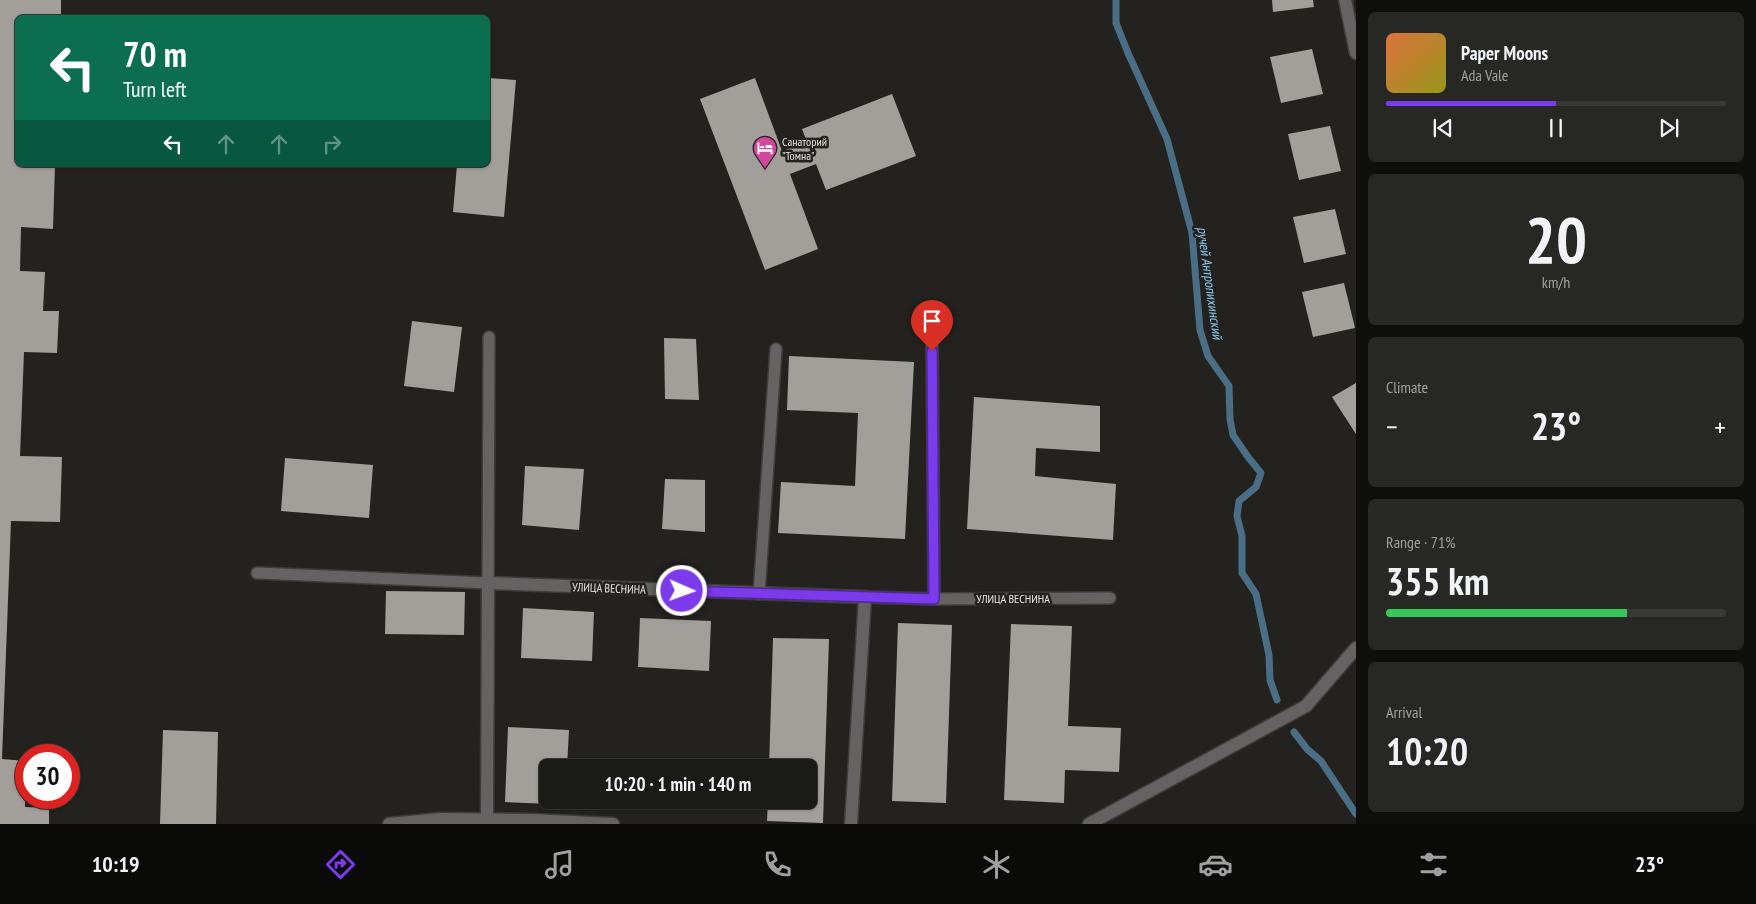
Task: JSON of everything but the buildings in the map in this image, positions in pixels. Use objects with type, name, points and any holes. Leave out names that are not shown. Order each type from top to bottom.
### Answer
[{"type":"street","points":[[1345,0],[1356,53]]},
{"type":"street","points":[[487,820],[488,583]]},
{"type":"street","name":"УЛИЦА ВЕСНИНА","points":[[488,583],[865,597]]},
{"type":"street","points":[[851,824],[865,597]]},
{"type":"street","points":[[1089,824],[1306,706],[1356,648]]},
{"type":"street","points":[[389,824],[441,819],[613,824]]},
{"type":"lane","points":[[932,332],[934,599]]},
{"type":"lane","points":[[488,583],[489,337]]},
{"type":"lane","points":[[759,594],[776,349]]},
{"type":"lane","name":"УЛИЦА ВЕСНИНА","points":[[257,573],[488,583]]},
{"type":"lane","name":"УЛИЦА ВЕСНИНА","points":[[865,597],[934,599],[1110,598]]},
{"type":"waterway","name":"ручей Антропихинский","points":[[1116,0],[1116,23],[1167,139],[1192,233],[1200,330],[1208,356],[1229,386],[1230,419],[1233,435],[1261,473],[1256,487],[1239,501],[1237,516],[1242,536],[1242,573],[1256,594],[1269,655],[1270,680],[1277,700]]},
{"type":"waterway","name":"ручей Антропихинский","points":[[1294,732],[1307,749],[1321,761],[1356,814]]},
{"type":"place","name":"Санаторий \"Томна\"","points":[[765,169]]},
{"type":"route","points":[[682,591],[934,599],[932,351]]}]
